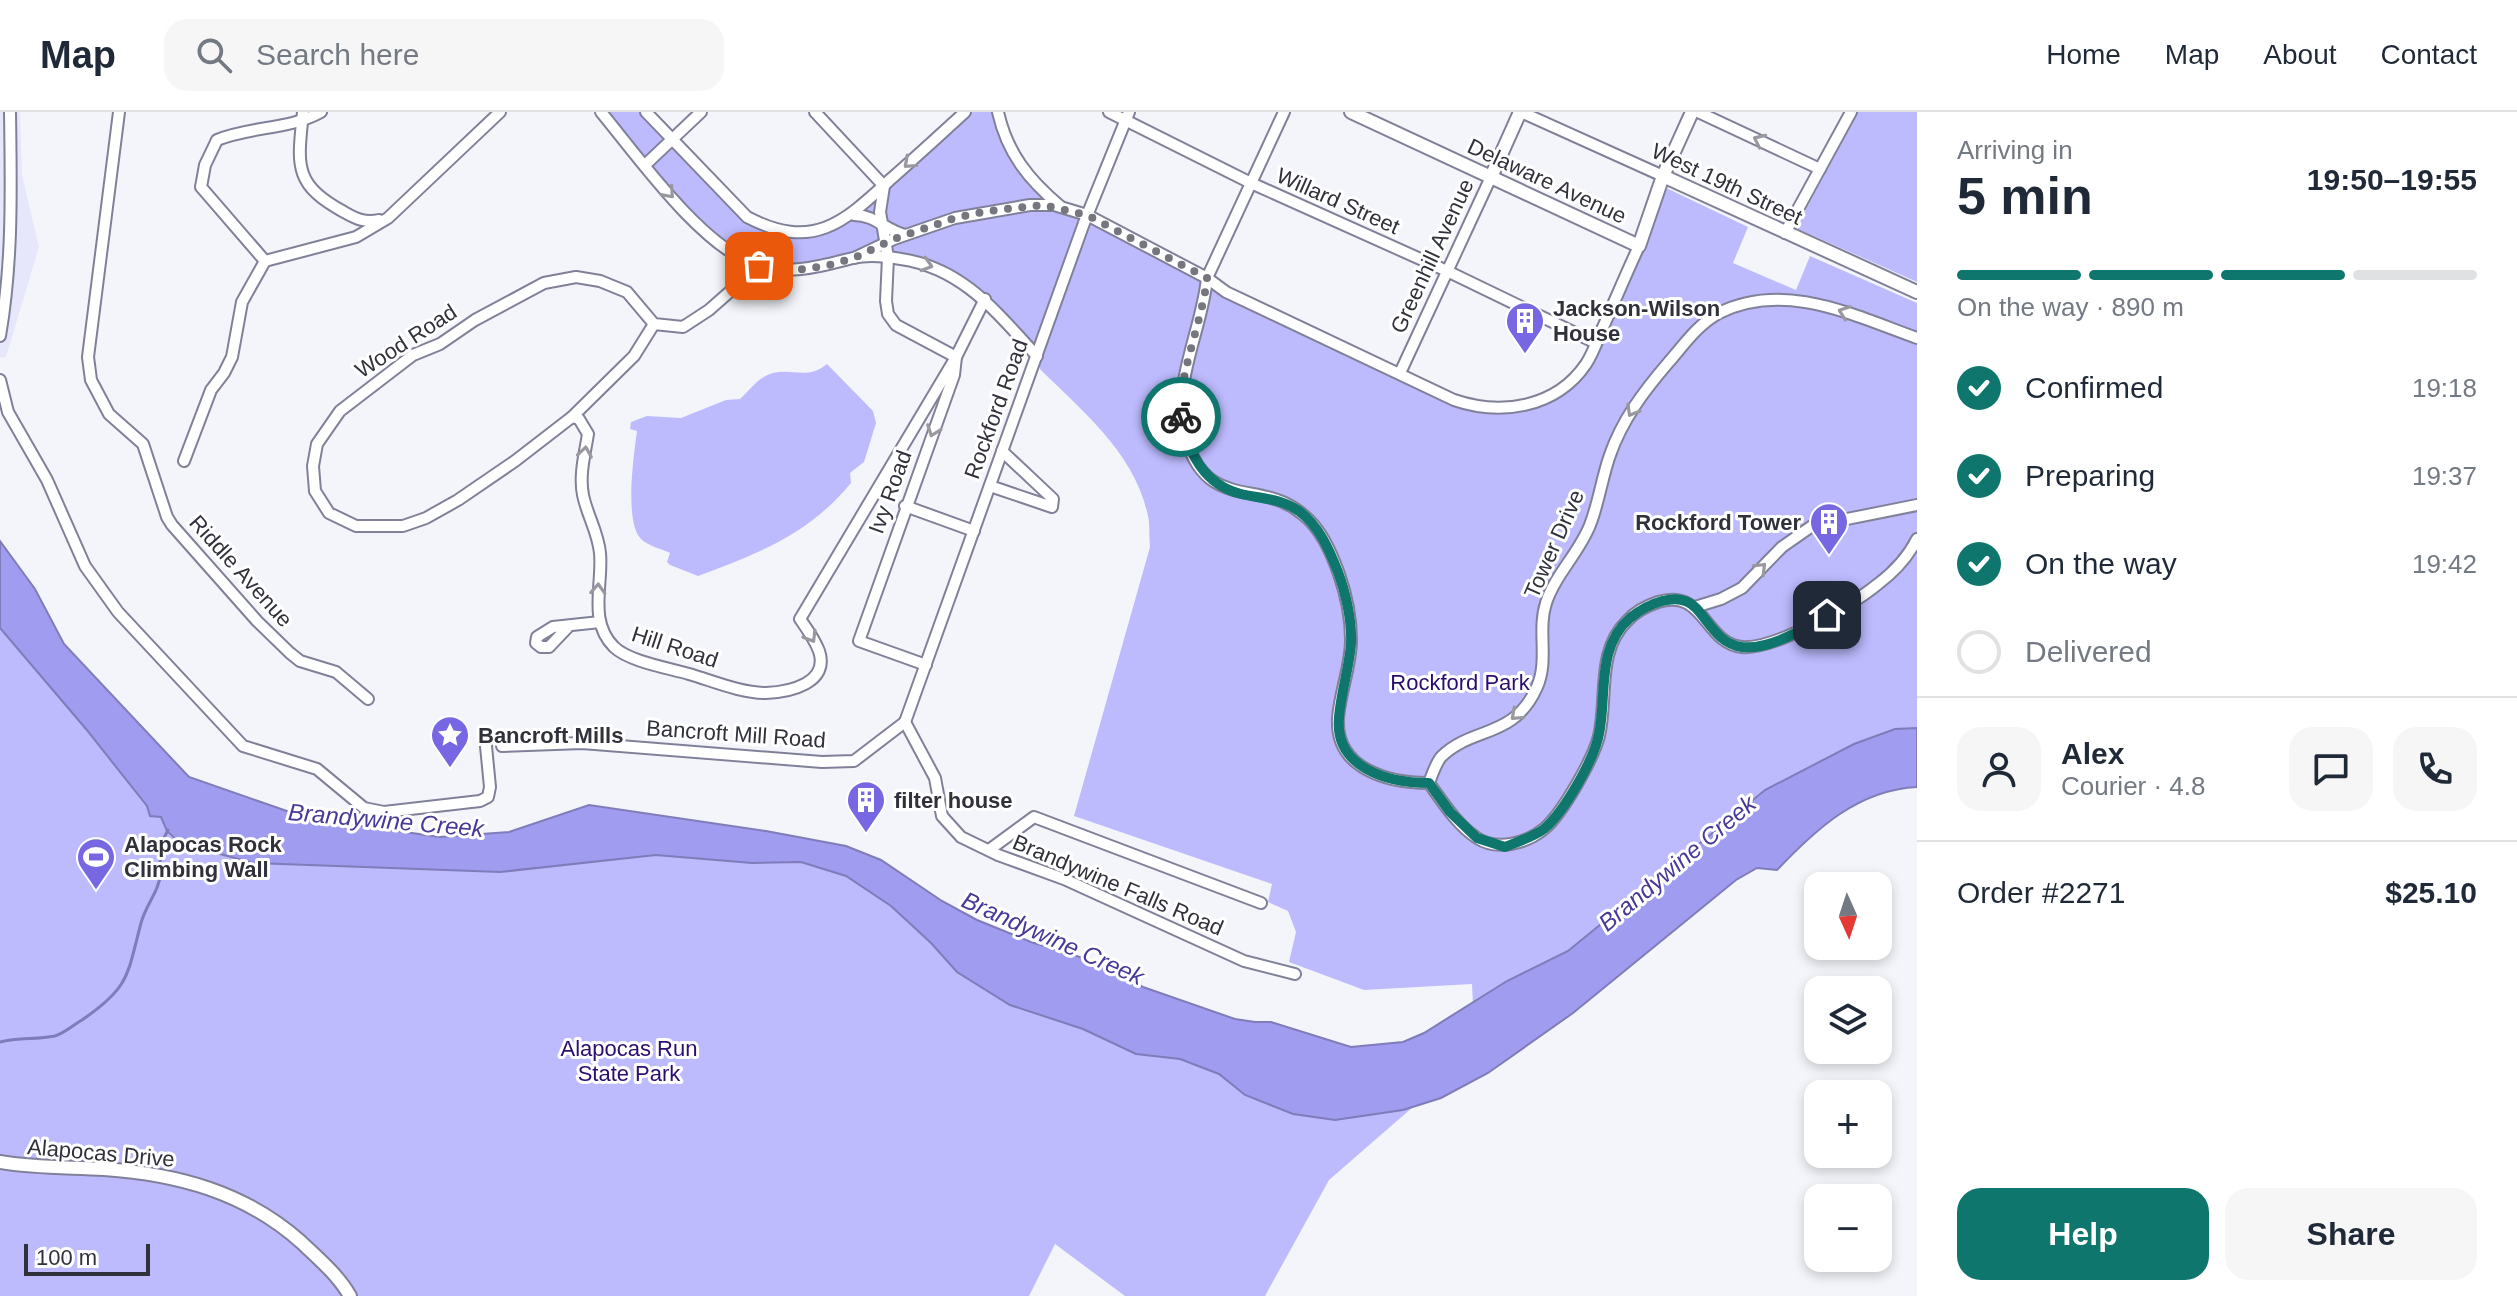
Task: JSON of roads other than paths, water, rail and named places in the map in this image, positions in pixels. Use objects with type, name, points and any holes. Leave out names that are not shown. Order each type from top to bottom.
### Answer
[{"type":"street","points":[[0,336],[8,293],[12,231],[10,112]]},
{"type":"street","name":"Riddle Avenue","points":[[119,112],[88,357],[91,380],[109,414],[143,444],[172,525],[257,621],[290,653],[300,661],[336,672],[368,699]]},
{"type":"street","points":[[265,261],[201,187],[211,151],[217,140],[235,132],[321,112]]},
{"type":"street","points":[[184,461],[211,390],[232,357],[242,302],[265,261],[356,237],[388,218],[500,112]]},
{"type":"street","points":[[601,112],[712,238],[740,258],[759,266],[797,270],[871,255],[907,260],[941,270],[985,299],[1037,356]]},
{"type":"street","points":[[646,112],[739,210],[768,227],[791,232],[823,229],[854,215],[965,112]]},
{"type":"street","points":[[645,165],[701,112]]},
{"type":"street","points":[[815,112],[884,186]]},
{"type":"street","points":[[998,112],[1011,150],[1022,170],[1062,207]]},
{"type":"street","name":"Willard Street","points":[[1109,112],[1127,116],[1251,183],[1447,271],[1596,343]]},
{"type":"street","points":[[1284,112],[1207,278],[1204,304],[1181,399],[1183,429],[1192,454],[1204,471],[1220,485],[1241,494],[1270,498],[1301,512],[1327,546],[1340,577],[1351,630],[1338,717],[1344,749],[1371,773],[1406,783],[1429,783],[1450,812],[1477,838],[1505,847],[1544,829],[1591,759],[1599,734],[1604,676],[1611,644],[1627,621],[1647,605],[1667,599],[1687,602],[1722,639],[1742,647],[1771,642],[1808,627],[1877,585],[1910,554],[1917,539]]},
{"type":"street","name":"Delaware Avenue","points":[[1351,112],[1639,246]]},
{"type":"street","name":"Greenhill Avenue","points":[[1400,373],[1521,112]]},
{"type":"street","name":"West 19th Street","points":[[1521,112],[1917,292]]},
{"type":"street","points":[[854,258],[955,218],[1030,205],[1062,207],[1087,215],[1207,278],[1226,292],[1464,403],[1489,409],[1513,408],[1534,403],[1563,387],[1585,365],[1639,246],[1663,176],[1692,112]]},
{"type":"street","points":[[1698,112],[1820,169]]},
{"type":"street","points":[[1785,233],[1851,112]]},
{"type":"street","name":"Rockford Road","points":[[905,722],[1087,215],[1127,116]]},
{"type":"street","points":[[303,117],[299,163],[312,190],[323,201],[367,223],[388,218]]},
{"type":"street","points":[[884,186],[880,212],[888,257],[886,301],[888,314],[896,325],[956,357],[985,299]]},
{"type":"street","points":[[854,215],[871,217],[896,233],[907,235]]},
{"type":"street","points":[[654,324],[683,327],[709,310],[759,266]]},
{"type":"street","name":"Wood Road","points":[[576,277],[600,281],[627,292],[654,324],[634,356],[572,417],[458,500],[426,518],[403,526],[356,526],[329,513],[315,491],[313,466],[317,444],[340,411],[413,355],[440,344],[475,320],[544,283],[576,277]]},
{"type":"street","name":"Tower Drive","points":[[1429,783],[1440,757],[1461,744],[1502,727],[1527,705],[1538,685],[1544,654],[1544,607],[1586,535],[1609,455],[1644,392],[1692,336],[1716,315],[1728,310],[1755,302],[1793,300],[1825,305],[1917,338]]},
{"type":"street","name":"Ivy Road","points":[[926,665],[859,641],[954,375],[956,357]]},
{"type":"street","name":"Hill Road","points":[[600,622],[614,647],[644,662],[746,690],[766,693],[800,687],[812,680],[820,669],[819,651],[800,619],[956,357]]},
{"type":"street","points":[[0,380],[8,412],[47,480],[85,566],[118,612],[243,746],[317,769],[364,808],[384,812],[480,801],[488,797],[490,787],[485,736]]},
{"type":"street","points":[[568,627],[600,622],[597,598],[600,556],[583,494],[588,434],[579,419],[572,417]]},
{"type":"street","points":[[990,486],[1052,507],[1053,499],[1002,451]]},
{"type":"street","points":[[1695,607],[1742,588],[1782,547],[1812,526],[1917,505]]},
{"type":"street","points":[[905,506],[974,531]]},
{"type":"street","name":"Bancroft Mill Road","points":[[502,746],[582,743],[822,762],[854,761],[905,722]]},
{"type":"street","name":"Brandywine Falls Road","points":[[905,722],[935,778],[942,816],[961,837],[1064,879],[1244,961],[1295,974]]},
{"type":"street","points":[[989,850],[1034,817],[1261,903]]},
{"type":"street","name":"Alapocas Drive","points":[[0,1162],[152,1174],[204,1185],[249,1204],[287,1229],[320,1259],[350,1296]]},
{"type":"water","name":"Brandywine Creek","points":[[0,541],[35,589],[64,644],[189,777],[307,818],[440,837],[509,832],[589,805],[846,846],[881,860],[942,901],[977,920],[1031,942],[1099,963],[1143,987],[1235,1019],[1271,1022],[1351,1047],[1403,1042],[1424,1033],[1507,981],[1568,951],[1765,790],[1854,744],[1895,729],[1917,728],[1917,787],[1876,795],[1857,804],[1807,840],[1777,870],[1757,868],[1736,880],[1573,1013],[1488,1073],[1441,1098],[1403,1110],[1335,1120],[1293,1114],[1245,1095],[1219,1074],[1180,1059],[1136,1054],[1083,1029],[1010,1005],[957,972],[891,906],[846,876],[801,862],[752,863],[656,855],[500,872],[253,863],[180,843],[167,831],[161,817],[150,816],[147,806],[86,729],[0,628]]},
{"type":"waterway","points":[[160,864],[161,844],[168,830]]},
{"type":"waterway","points":[[0,1042],[59,1035],[110,998],[129,968],[143,916],[158,886],[161,872]]},
{"type":"place","name":"Jackson-Wilson House","points":[[1525,355]]},
{"type":"place","name":"Rockford Tower","points":[[1829,556]]},
{"type":"place","name":"Bancroft Mills","points":[[450,769]]},
{"type":"place","name":"filter house","points":[[866,834]]},
{"type":"place","name":"Alapocas Rock Climbing Wall","points":[[96,891]]},
{"type":"park label","name":"Rockford Park","points":[[1460,682]]},
{"type":"park label","name":"Alapocas Run State Park","points":[[629,1060]]}]
